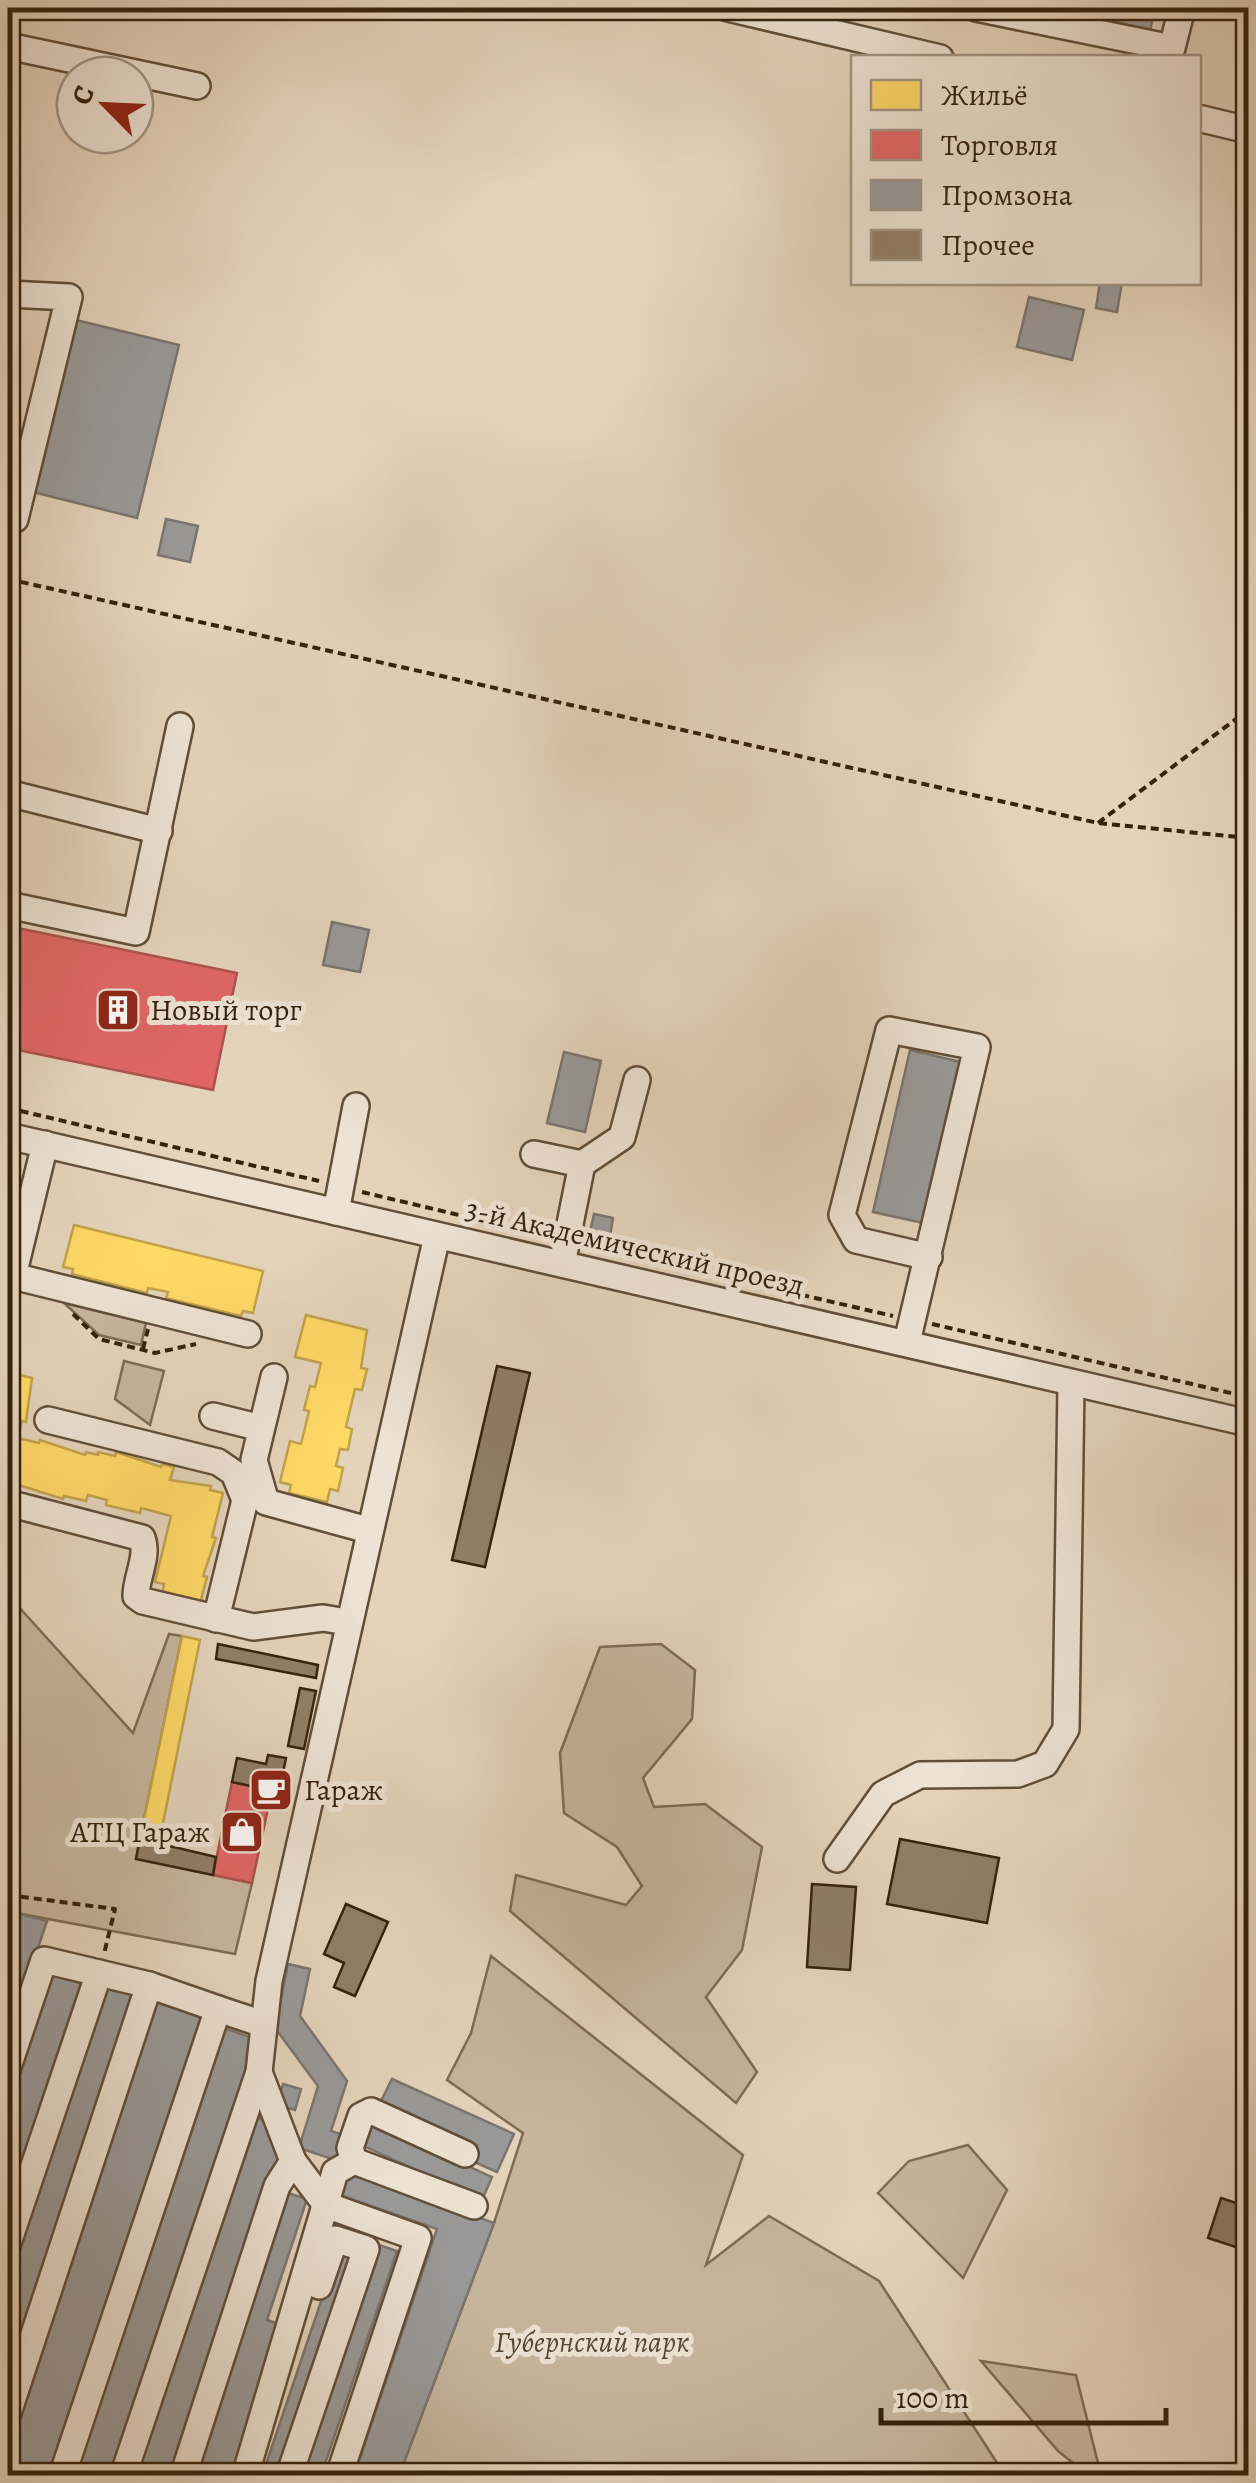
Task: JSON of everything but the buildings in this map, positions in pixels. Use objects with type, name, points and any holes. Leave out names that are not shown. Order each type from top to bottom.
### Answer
[{"type":"street","points":[[728,8],[927,55]]},
{"type":"street","points":[[976,8],[1172,48],[1182,8]]},
{"type":"street","points":[[8,46],[197,86]]},
{"type":"street","points":[[1201,119],[1248,130]]},
{"type":"street","points":[[8,294],[68,297],[16,520],[8,518]]},
{"type":"street","points":[[8,906],[136,932],[180,726]]},
{"type":"street","points":[[8,793],[159,831]]},
{"type":"street","points":[[909,1331],[930,1257],[977,1047],[889,1030],[842,1215],[856,1240],[930,1257]]},
{"type":"street","points":[[564,1252],[582,1164],[622,1137],[637,1080]]},
{"type":"street","points":[[338,1199],[356,1106]]},
{"type":"street","name":"3-й Академический проезд","points":[[8,1136],[338,1199],[436,1236],[564,1252],[909,1331],[1071,1384],[1248,1423]]},
{"type":"street","points":[[46,1144],[13,1276],[248,1334]]},
{"type":"street","points":[[534,1154],[582,1164]]},
{"type":"street","points":[[124,2476],[258,2072],[269,1980],[436,1236]]},
{"type":"street","points":[[274,1377],[254,1460],[266,1502],[368,1530]]},
{"type":"street","points":[[837,1859],[882,1794],[920,1775],[1018,1774],[1044,1764],[1066,1729],[1071,1384]]},
{"type":"street","points":[[213,1416],[261,1428]]},
{"type":"street","points":[[48,1420],[218,1462],[234,1473],[245,1500],[216,1620]]},
{"type":"street","points":[[8,1503],[138,1535],[146,1549],[136,1588],[139,1599],[253,1628],[323,1618],[347,1622]]},
{"type":"street","points":[[8,2067],[44,1960],[149,1985],[263,2024]]},
{"type":"street","points":[[8,2243],[99,1973]]},
{"type":"street","points":[[8,2413],[149,1985]]},
{"type":"street","points":[[62,2476],[218,2009]]},
{"type":"street","points":[[258,2072],[292,2162],[326,2204],[418,2238],[339,2476]]},
{"type":"street","points":[[354,2161],[350,2148],[361,2116],[370,2110],[465,2154]]},
{"type":"street","points":[[245,2476],[335,2172],[354,2161]]},
{"type":"street","points":[[354,2161],[474,2206]]},
{"type":"street","points":[[183,2476],[278,2186],[292,2162]]},
{"type":"street","points":[[289,2476],[366,2249],[335,2239],[307,2322],[291,2326]]},
{"type":"path","points":[[8,579],[1098,823],[1248,838]]},
{"type":"path","points":[[1098,823],[1248,710]]},
{"type":"path","points":[[8,1108],[338,1199],[564,1252],[909,1331],[1248,1397]]},
{"type":"path","points":[[64,1288],[60,1302],[100,1339],[156,1353],[208,1342],[213,1325]]},
{"type":"path","points":[[8,1895],[115,1909],[99,1973]]},
{"type":"green space","points":[[64,1303],[146,1323],[141,1345],[99,1335]]},
{"type":"green space","points":[[124,1361],[164,1371],[150,1425],[115,1399]]},
{"type":"green space","points":[[8,1595],[133,1733],[169,1634],[182,1636],[136,1858],[252,1883],[235,1954],[16,1913],[8,1937]]},
{"type":"green space","points":[[661,1644],[695,1670],[692,1719],[643,1778],[654,1807],[705,1804],[762,1847],[742,1950],[706,1997],[757,2072],[736,2103],[510,1911],[516,1875],[626,1905],[642,1886],[617,1847],[564,1813],[560,1753],[600,1647]]},
{"type":"green space","name":"Губернский парк","points":[[491,1956],[743,2155],[706,2265],[769,2216],[879,2281],[1005,2475],[399,2475],[494,2223],[523,2133],[447,2080],[471,2033]]},
{"type":"green space","points":[[968,2145],[1007,2190],[963,2278],[878,2193],[909,2161]]},
{"type":"green space","points":[[981,2361],[1076,2375],[1101,2475],[1088,2475],[1058,2451]]},
{"type":"place","name":"Новый торг","points":[[118,1010]]},
{"type":"place","name":"Гараж","points":[[271,1790]]},
{"type":"place","name":"АТЦ Гараж","points":[[242,1832]]}]
